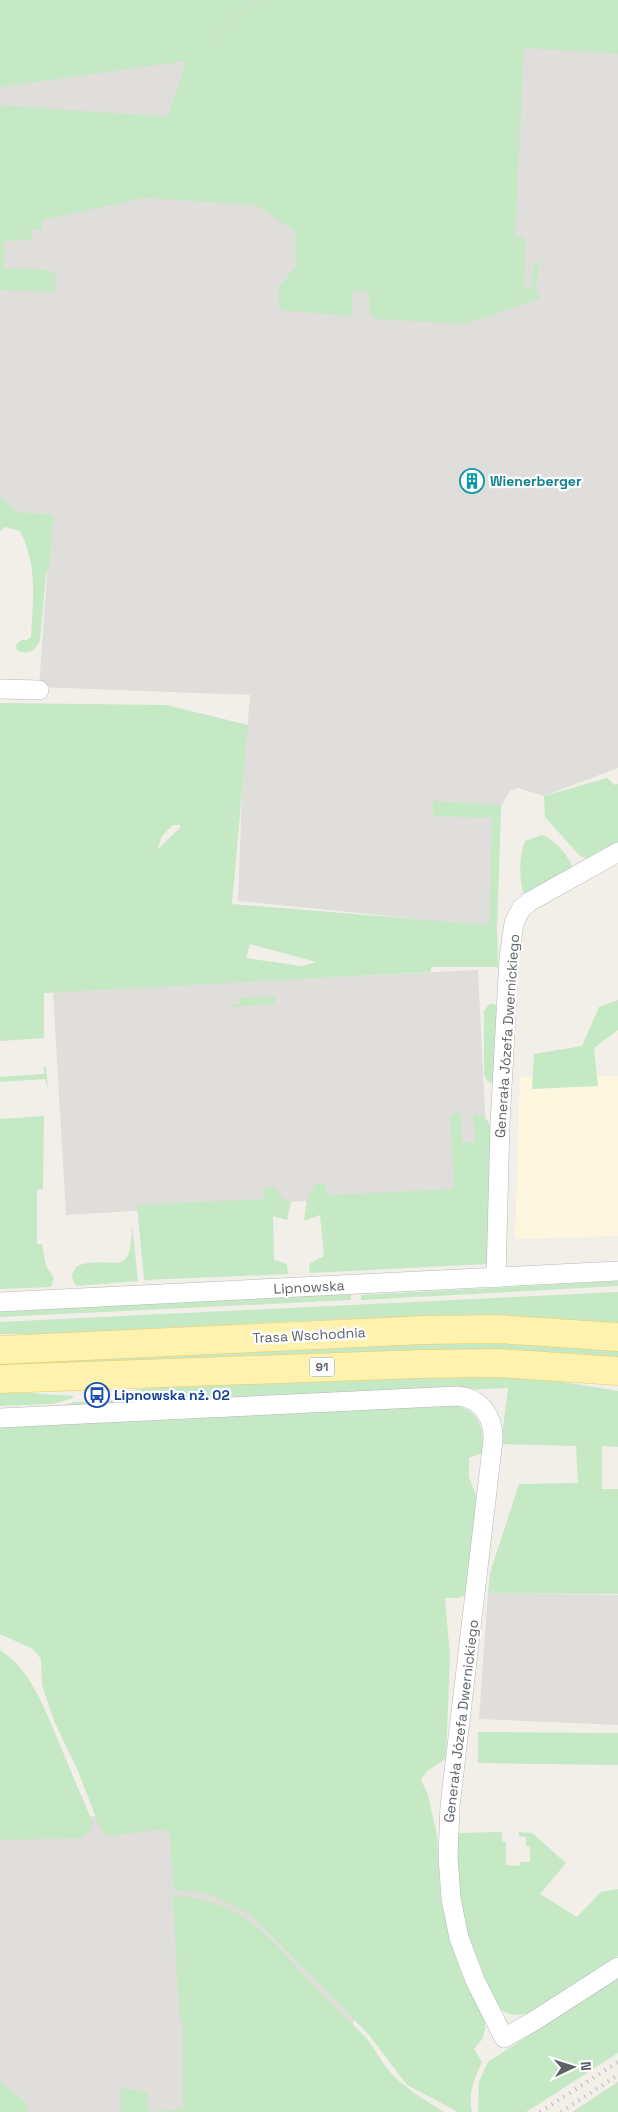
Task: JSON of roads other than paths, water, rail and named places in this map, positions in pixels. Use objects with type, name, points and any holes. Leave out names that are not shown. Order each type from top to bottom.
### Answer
[{"type":"main road","name":"Trasa Wschodnia","points":[[0,1350],[424,1330],[498,1329],[618,1337]]},
{"type":"main road","name":"91","points":[[0,1379],[499,1363],[618,1371]]},
{"type":"main road","name":"91","points":[[0,1386],[44,1378]]},
{"type":"street","points":[[0,689],[39,690]]},
{"type":"street","name":"Generała Józefa Dwernickiego","points":[[496,1278],[500,1124],[509,958],[514,923],[521,910],[529,902],[618,852]]},
{"type":"street","name":"Lipnowska","points":[[0,1302],[618,1271]]},
{"type":"street","name":"Generała Józefa Dwernickiego","points":[[0,1418],[457,1396],[475,1400],[488,1415],[493,1428],[493,1440],[450,1806],[448,1870],[451,1898],[459,1938],[475,1980],[504,2038],[534,2022],[618,1967]]},
{"type":"railway","points":[[540,2112],[618,2062]]},
{"type":"railway","points":[[561,2112],[618,2075]]},
{"type":"place","name":"Wienerberger","points":[[472,481]]},
{"type":"place","name":"Lipnowska nż. 02","points":[[97,1395]]}]
